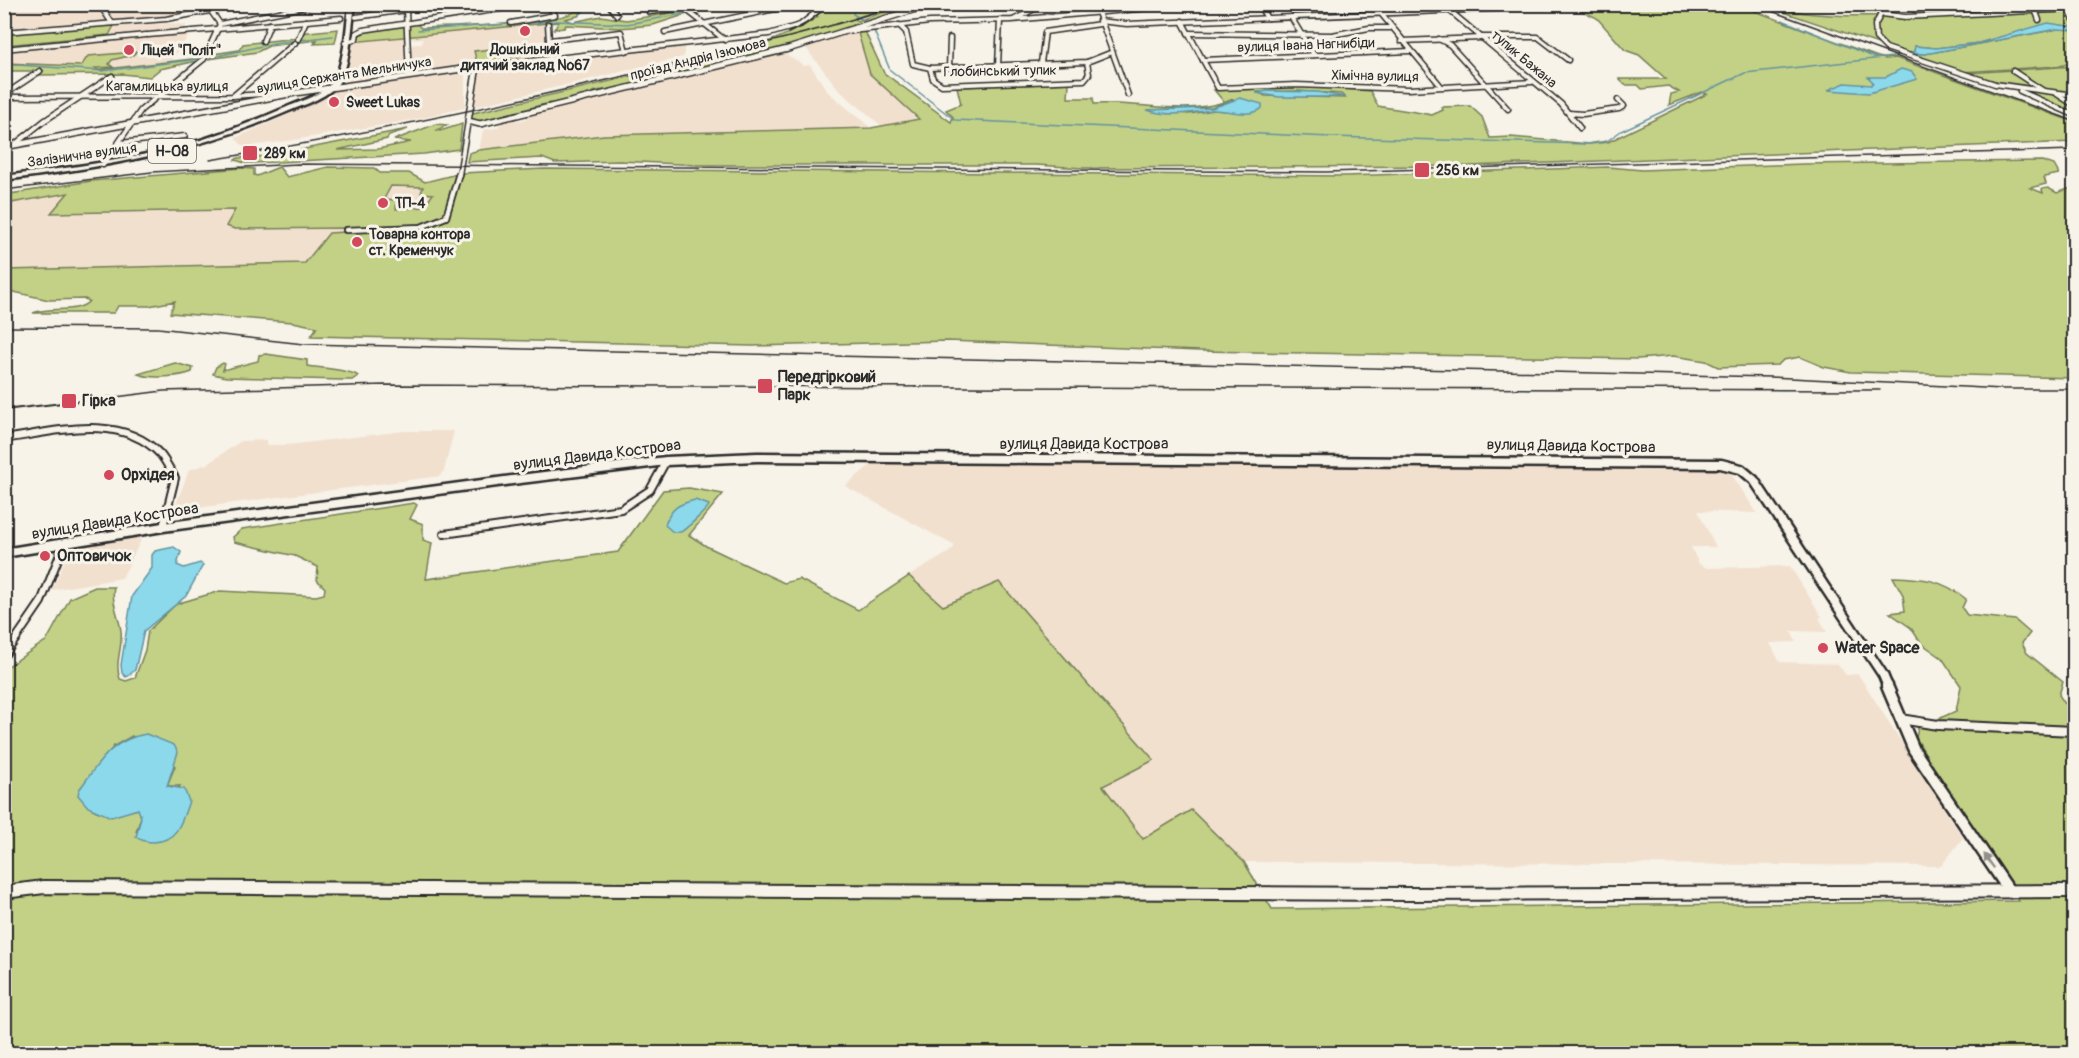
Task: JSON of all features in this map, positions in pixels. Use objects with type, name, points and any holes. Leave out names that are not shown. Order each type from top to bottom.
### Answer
[{"type":"main road","points":[[329,88],[339,77],[352,4]]},
{"type":"main road","name":"Залізнична вулиця","points":[[4,178],[145,158],[232,133],[284,111],[329,88]]},
{"type":"main road","points":[[4,892],[44,887],[1398,894],[2074,891]]},
{"type":"street","points":[[99,4],[112,23]]},
{"type":"street","points":[[206,4],[220,26]]},
{"type":"street","points":[[4,32],[166,19],[239,4]]},
{"type":"street","points":[[220,26],[319,4]]},
{"type":"street","points":[[368,4],[406,11]]},
{"type":"street","points":[[356,17],[450,4]]},
{"type":"street","points":[[345,44],[356,39],[360,30],[533,4]]},
{"type":"street","points":[[511,23],[555,15],[548,4]]},
{"type":"street","points":[[609,5],[617,4]]},
{"type":"street","points":[[665,32],[799,4]]},
{"type":"street","name":"проїзд Андрія Ізюмова","points":[[468,121],[480,124],[771,53],[864,28],[932,4]]},
{"type":"street","points":[[1012,20],[1044,4]]},
{"type":"street","points":[[1095,4],[1110,53],[1128,95]]},
{"type":"street","points":[[864,28],[1012,20],[1195,4]]},
{"type":"street","points":[[1258,4],[1267,18]]},
{"type":"street","points":[[1373,4],[1390,28],[1441,86]]},
{"type":"street","points":[[1460,4],[1466,10]]},
{"type":"street","points":[[1872,4],[1879,9],[1881,15],[1875,25],[1876,38],[1886,48],[1982,80],[2018,88],[2074,95]]},
{"type":"street","points":[[2033,4],[2039,20]]},
{"type":"street","points":[[2066,4],[2074,20]]},
{"type":"street","points":[[609,5],[617,15]]},
{"type":"street","points":[[649,12],[684,6],[725,40]]},
{"type":"street","name":"вулиця Сержанта Мельничука","points":[[4,147],[329,88],[409,76],[725,40],[792,28],[808,21],[825,6]]},
{"type":"street","points":[[1041,63],[1046,32],[1100,22],[1121,24],[1562,6]]},
{"type":"street","points":[[1881,15],[1920,17],[2074,9]]},
{"type":"street","points":[[406,11],[409,76]]},
{"type":"street","name":"тупик Бажана","points":[[1450,11],[1568,113],[1580,128]]},
{"type":"street","points":[[1292,17],[1314,55]]},
{"type":"street","points":[[5,48],[220,26],[341,18]]},
{"type":"street","points":[[885,20],[890,26]]},
{"type":"street","points":[[998,66],[1000,20]]},
{"type":"street","points":[[232,96],[296,41],[306,21]]},
{"type":"street","points":[[1182,21],[1203,60]]},
{"type":"street","points":[[263,41],[270,24]]},
{"type":"street","points":[[548,24],[550,59]]},
{"type":"street","name":"Глобинський тупик","points":[[899,25],[906,32],[913,64],[930,68],[933,79],[946,86],[1084,80],[1089,74],[1087,62]]},
{"type":"street","points":[[103,165],[132,123],[155,97],[204,59],[220,26]]},
{"type":"street","points":[[1188,33],[1302,35],[1390,28]]},
{"type":"street","points":[[550,40],[621,32],[626,51]]},
{"type":"street","points":[[1401,41],[1537,36],[1568,60]]},
{"type":"street","points":[[949,68],[950,38]]},
{"type":"street","points":[[1439,39],[1445,41],[1508,109]]},
{"type":"street","name":"вулиця Івана Нагнибіди","points":[[1203,60],[1410,51]]},
{"type":"street","points":[[930,68],[1087,62],[1110,53]]},
{"type":"street","name":"Хімічна вулиця","points":[[1203,60],[1218,88],[1296,85],[1360,90],[1532,82]]},
{"type":"street","points":[[346,230],[421,227],[446,217],[458,182],[476,72],[469,68]]},
{"type":"street","points":[[2070,70],[2074,74]]},
{"type":"street","points":[[4,96],[40,71]]},
{"type":"street","points":[[2013,71],[2045,92]]},
{"type":"street","points":[[14,145],[44,120],[112,76]]},
{"type":"street","name":"Кагамлицька вулиця","points":[[4,96],[232,96],[329,88]]},
{"type":"street","points":[[2018,88],[2074,115]]},
{"type":"street","points":[[2054,93],[2074,105]]},
{"type":"street","points":[[1568,113],[1606,112],[1624,106],[1617,100]]},
{"type":"street","points":[[120,143],[184,136]]},
{"type":"street","points":[[4,439],[93,428],[120,431],[144,439],[175,478],[163,527]]},
{"type":"street","name":"вулиця Давида Кострова","points":[[4,553],[163,527],[666,461],[757,457],[1568,461],[1731,466],[1755,480],[1882,675],[1914,750],[2010,892]]},
{"type":"street","points":[[444,534],[621,509],[653,490],[666,461]]},
{"type":"street","points":[[4,657],[41,602],[64,543]]},
{"type":"street","points":[[1899,719],[1938,725],[2074,730]]},
{"type":"shaded area","points":[[198,4],[202,11],[160,18],[5,31],[4,5]]},
{"type":"shaded area","name":"Ліцей \"Політ\"","points":[[170,23],[186,25],[185,29],[193,30],[171,61],[98,70],[94,67],[5,63],[5,52],[14,46],[108,36],[114,27]]},
{"type":"shaded area","points":[[546,24],[546,40],[533,42],[534,45],[544,45],[544,51],[525,59],[410,74],[411,45],[423,43],[422,38],[411,39],[412,35]]},
{"type":"shaded area","points":[[858,33],[870,74],[919,119],[883,127],[840,91],[804,46],[834,36]]},
{"type":"shaded area","points":[[405,37],[406,76],[351,83],[346,81],[352,42]]},
{"type":"shaded area","points":[[684,46],[684,57],[473,107],[480,68]]},
{"type":"shaded area","points":[[784,53],[802,66],[810,65],[828,92],[871,128],[604,135],[479,150],[483,130],[497,128],[503,121],[526,120],[527,116]]},
{"type":"shaded area","points":[[465,70],[465,107],[424,118],[244,147],[235,138],[312,104],[335,89]]},
{"type":"shaded area","points":[[388,180],[343,279],[5,284],[4,195],[43,189]]},
{"type":"shaded area","points":[[391,186],[423,187],[421,192],[433,193],[424,207],[395,209],[384,199]]},
{"type":"shaded area","points":[[404,431],[454,431],[444,471],[440,476],[181,510],[182,506],[175,507],[189,470],[207,464],[241,441],[267,440],[266,445],[287,445]]},
{"type":"shaded area","points":[[873,463],[1722,467],[1732,475],[1757,513],[1698,511],[1716,547],[1691,547],[1699,564],[1707,568],[1790,566],[1822,617],[1819,618],[1827,632],[1791,631],[1796,642],[1770,643],[1780,662],[1838,664],[1846,675],[1858,674],[1963,838],[1941,866],[1244,862],[1191,810],[1144,840],[1103,786],[1154,760],[1102,702],[943,606],[909,576],[948,553],[955,546],[845,486]]},
{"type":"shaded area","points":[[144,534],[122,578],[52,590],[71,546]]},
{"type":"green space","points":[[1568,4],[1739,5],[1875,56],[1885,59],[1896,58],[2074,122],[2074,142],[1470,166],[1083,168],[1036,165],[698,165],[620,161],[555,163],[542,158],[467,162],[469,153],[479,150],[604,135],[871,128],[919,119],[870,74],[858,33],[862,31],[866,34],[884,73],[951,122],[953,117],[946,110],[961,104],[957,87],[1069,83],[1068,98],[1093,98],[1094,104],[1192,108],[1224,102],[1214,90],[1313,86],[1370,91],[1378,106],[1432,115],[1443,110],[1442,107],[1470,106],[1482,117],[1490,138],[1511,137],[1590,144],[1608,142],[1707,94],[1702,92],[1669,105],[1671,94],[1679,92],[1668,86],[1642,89],[1638,85],[1625,85],[1619,79],[1666,79],[1639,55],[1625,50],[1597,18]],"holes":[[[1298,91],[1341,94],[1345,98],[1265,96],[1258,92]],[[1233,99],[1238,112],[1214,110],[1189,114],[1148,110],[1212,108]]]},
{"type":"green space","points":[[822,5],[895,5],[855,18],[857,21],[904,5],[927,5],[740,60],[732,53],[766,43],[798,29],[818,17],[814,15]]},
{"type":"green space","points":[[1763,5],[1783,5],[1783,9],[1814,14],[1867,16],[1917,15],[1903,5],[2074,5],[2074,27],[2048,24],[1979,43],[1936,48],[1915,46],[1914,52],[1909,53],[1925,54],[2063,28],[2074,30],[2074,62],[2060,66],[1961,72]]},
{"type":"green space","points":[[582,11],[578,16],[565,19],[573,22],[601,16],[626,20],[685,11],[687,14],[653,25],[620,28],[566,25],[564,28],[554,29],[559,22],[352,42],[354,31],[417,24],[421,28],[526,22],[565,16]]},
{"type":"green space","points":[[115,24],[109,35],[5,45],[4,33]]},
{"type":"green space","points":[[338,29],[335,43],[314,44],[317,40],[269,46],[257,52],[209,59],[213,54],[239,50],[243,44],[296,38],[299,33]]},
{"type":"green space","points":[[543,45],[544,51],[477,63],[474,51]]},
{"type":"green space","points":[[136,52],[133,55],[112,60],[109,64],[113,67],[95,68],[98,70],[200,58],[197,61],[160,69],[150,77],[122,74],[39,75],[43,71],[5,71],[5,63],[81,66],[88,56]]},
{"type":"green space","points":[[706,59],[712,67],[627,87],[596,91],[577,99],[541,105],[481,122],[471,119],[473,113]]},
{"type":"green space","points":[[2074,66],[2074,114],[2022,88],[1966,73]]},
{"type":"green space","points":[[436,124],[447,125],[437,130],[440,131],[462,124],[459,149],[424,154],[280,162],[245,163],[235,160],[268,156],[408,129],[389,135],[387,139],[337,150],[378,149],[411,142],[394,140]]},
{"type":"green space","points":[[2042,161],[2054,165],[2059,174],[2044,177],[2046,184],[2030,188],[2043,193],[2042,189],[2048,188],[2057,193],[2074,187],[2074,378],[1851,372],[1824,367],[1800,357],[1783,360],[1778,365],[1718,367],[1706,361],[1673,356],[1638,359],[1200,351],[948,341],[752,346],[311,336],[317,327],[293,322],[170,313],[175,301],[149,306],[118,306],[114,313],[33,313],[71,309],[89,301],[85,299],[49,300],[5,290],[5,270],[305,263],[329,233],[345,232],[346,228],[235,229],[226,226],[235,210],[51,213],[68,193],[5,204],[4,195],[91,181],[241,168],[254,169],[254,175],[257,176],[279,167],[287,177],[328,167],[374,168],[380,173],[409,173],[425,182],[461,173],[544,169],[1346,176],[1608,167],[1642,170],[1803,164]],"holes":[[[391,186],[423,187],[421,193],[433,194],[424,207],[396,209],[397,200],[384,199]]]},
{"type":"green space","points":[[259,355],[307,360],[307,366],[342,371],[358,376],[352,380],[342,380],[226,377],[213,374],[216,367],[223,363],[225,364],[223,370],[258,361]]},
{"type":"green space","points":[[175,363],[193,368],[192,372],[165,377],[138,374]]},
{"type":"green space","points":[[689,488],[723,494],[689,535],[706,546],[784,583],[799,579],[858,610],[909,576],[943,606],[999,582],[1154,760],[1103,786],[1143,839],[1191,810],[1244,862],[1272,909],[2019,901],[2001,867],[1947,790],[1916,738],[1918,728],[1956,711],[1961,686],[1942,658],[1921,643],[1911,628],[1890,613],[1905,611],[1903,595],[1893,577],[1923,579],[1949,587],[1966,599],[1962,608],[1967,615],[2015,620],[2030,633],[2022,643],[2027,653],[2063,682],[2059,695],[2065,704],[2074,705],[2074,1053],[5,1053],[4,669],[47,640],[70,598],[95,587],[114,587],[114,604],[121,631],[118,673],[120,679],[126,681],[135,678],[145,650],[148,631],[176,604],[220,591],[316,596],[324,594],[325,588],[317,580],[318,567],[295,556],[234,542],[233,537],[242,529],[414,503],[417,505],[410,519],[423,524],[423,540],[432,543],[426,579],[618,552],[663,490]],"holes":[[[132,736],[175,766],[167,786],[180,786],[136,832],[141,817],[139,809],[111,813],[96,811],[84,800],[79,790],[114,746]]]},
{"type":"water","points":[[2048,23],[2074,27],[2074,30],[2057,29],[1925,54],[1907,53],[1914,52],[1915,46],[1936,48],[1979,43]]},
{"type":"water","points":[[1901,69],[1912,72],[1917,79],[1869,93],[1828,90],[1845,83],[1871,85],[1873,82],[1868,77],[1886,77]]},
{"type":"water","points":[[1267,91],[1317,92],[1346,97],[1279,97],[1256,93]]},
{"type":"water","points":[[1240,98],[1262,104],[1262,108],[1251,113],[1212,110],[1171,114],[1147,110],[1212,108]]},
{"type":"water","points":[[695,500],[709,505],[688,527],[681,532],[673,532],[665,525],[676,508]]},
{"type":"water","points":[[174,547],[181,552],[177,565],[184,568],[200,563],[203,565],[186,596],[144,631],[135,670],[126,677],[122,673],[121,665],[132,596],[152,568],[152,555],[155,551]]},
{"type":"water","points":[[146,734],[174,745],[178,752],[167,786],[184,789],[189,801],[174,834],[162,841],[154,842],[136,837],[141,817],[138,809],[111,817],[88,807],[78,795],[79,790],[106,754],[123,741]]},
{"type":"waterway","points":[[578,16],[583,12],[583,4]]},
{"type":"waterway","points":[[855,4],[853,14],[872,26],[890,70],[955,120],[1331,137],[1586,144],[1607,141],[1621,131],[1745,73],[1892,57],[1913,52]]},
{"type":"waterway","points":[[418,30],[557,21],[627,24],[688,13]]},
{"type":"waterway","points":[[1782,20],[1876,58]]},
{"type":"waterway","points":[[213,57],[275,43],[333,36]]},
{"type":"waterway","points":[[4,64],[103,71],[199,59]]},
{"type":"railway","points":[[788,33],[809,22],[830,4]]},
{"type":"railway","points":[[210,160],[374,130],[592,84],[806,33],[900,4]]},
{"type":"railway","points":[[1752,4],[2074,121]]},
{"type":"railway","points":[[4,190],[152,172],[298,164],[1326,172],[2074,150]]},
{"type":"railway","points":[[4,327],[158,328],[304,344],[1771,377],[2003,389],[2074,389]]},
{"type":"railway","points":[[100,399],[163,391],[385,385],[1880,390]]},
{"type":"railway","points":[[4,410],[112,397]]},
{"type":"place","name":"Дошкільний дитячий заклад №67","points":[[525,31]]},
{"type":"place","name":"Ліцей \"Політ\"","points":[[129,50]]},
{"type":"place","name":"Sweet Lukas","points":[[334,102]]},
{"type":"place","name":"289 км","points":[[250,153]]},
{"type":"place","name":"256 км","points":[[1422,170]]},
{"type":"place","name":"ТП-4","points":[[383,203]]},
{"type":"place","name":"Товарна контора ст. Кременчук","points":[[357,242]]},
{"type":"place","name":"Передгірковий Парк","points":[[765,386]]},
{"type":"place","name":"Гірка","points":[[69,401]]},
{"type":"place","name":"Орхідея","points":[[109,475]]},
{"type":"place","name":"Оптовичок","points":[[45,556]]},
{"type":"place","name":"Water Space","points":[[1823,648]]}]
